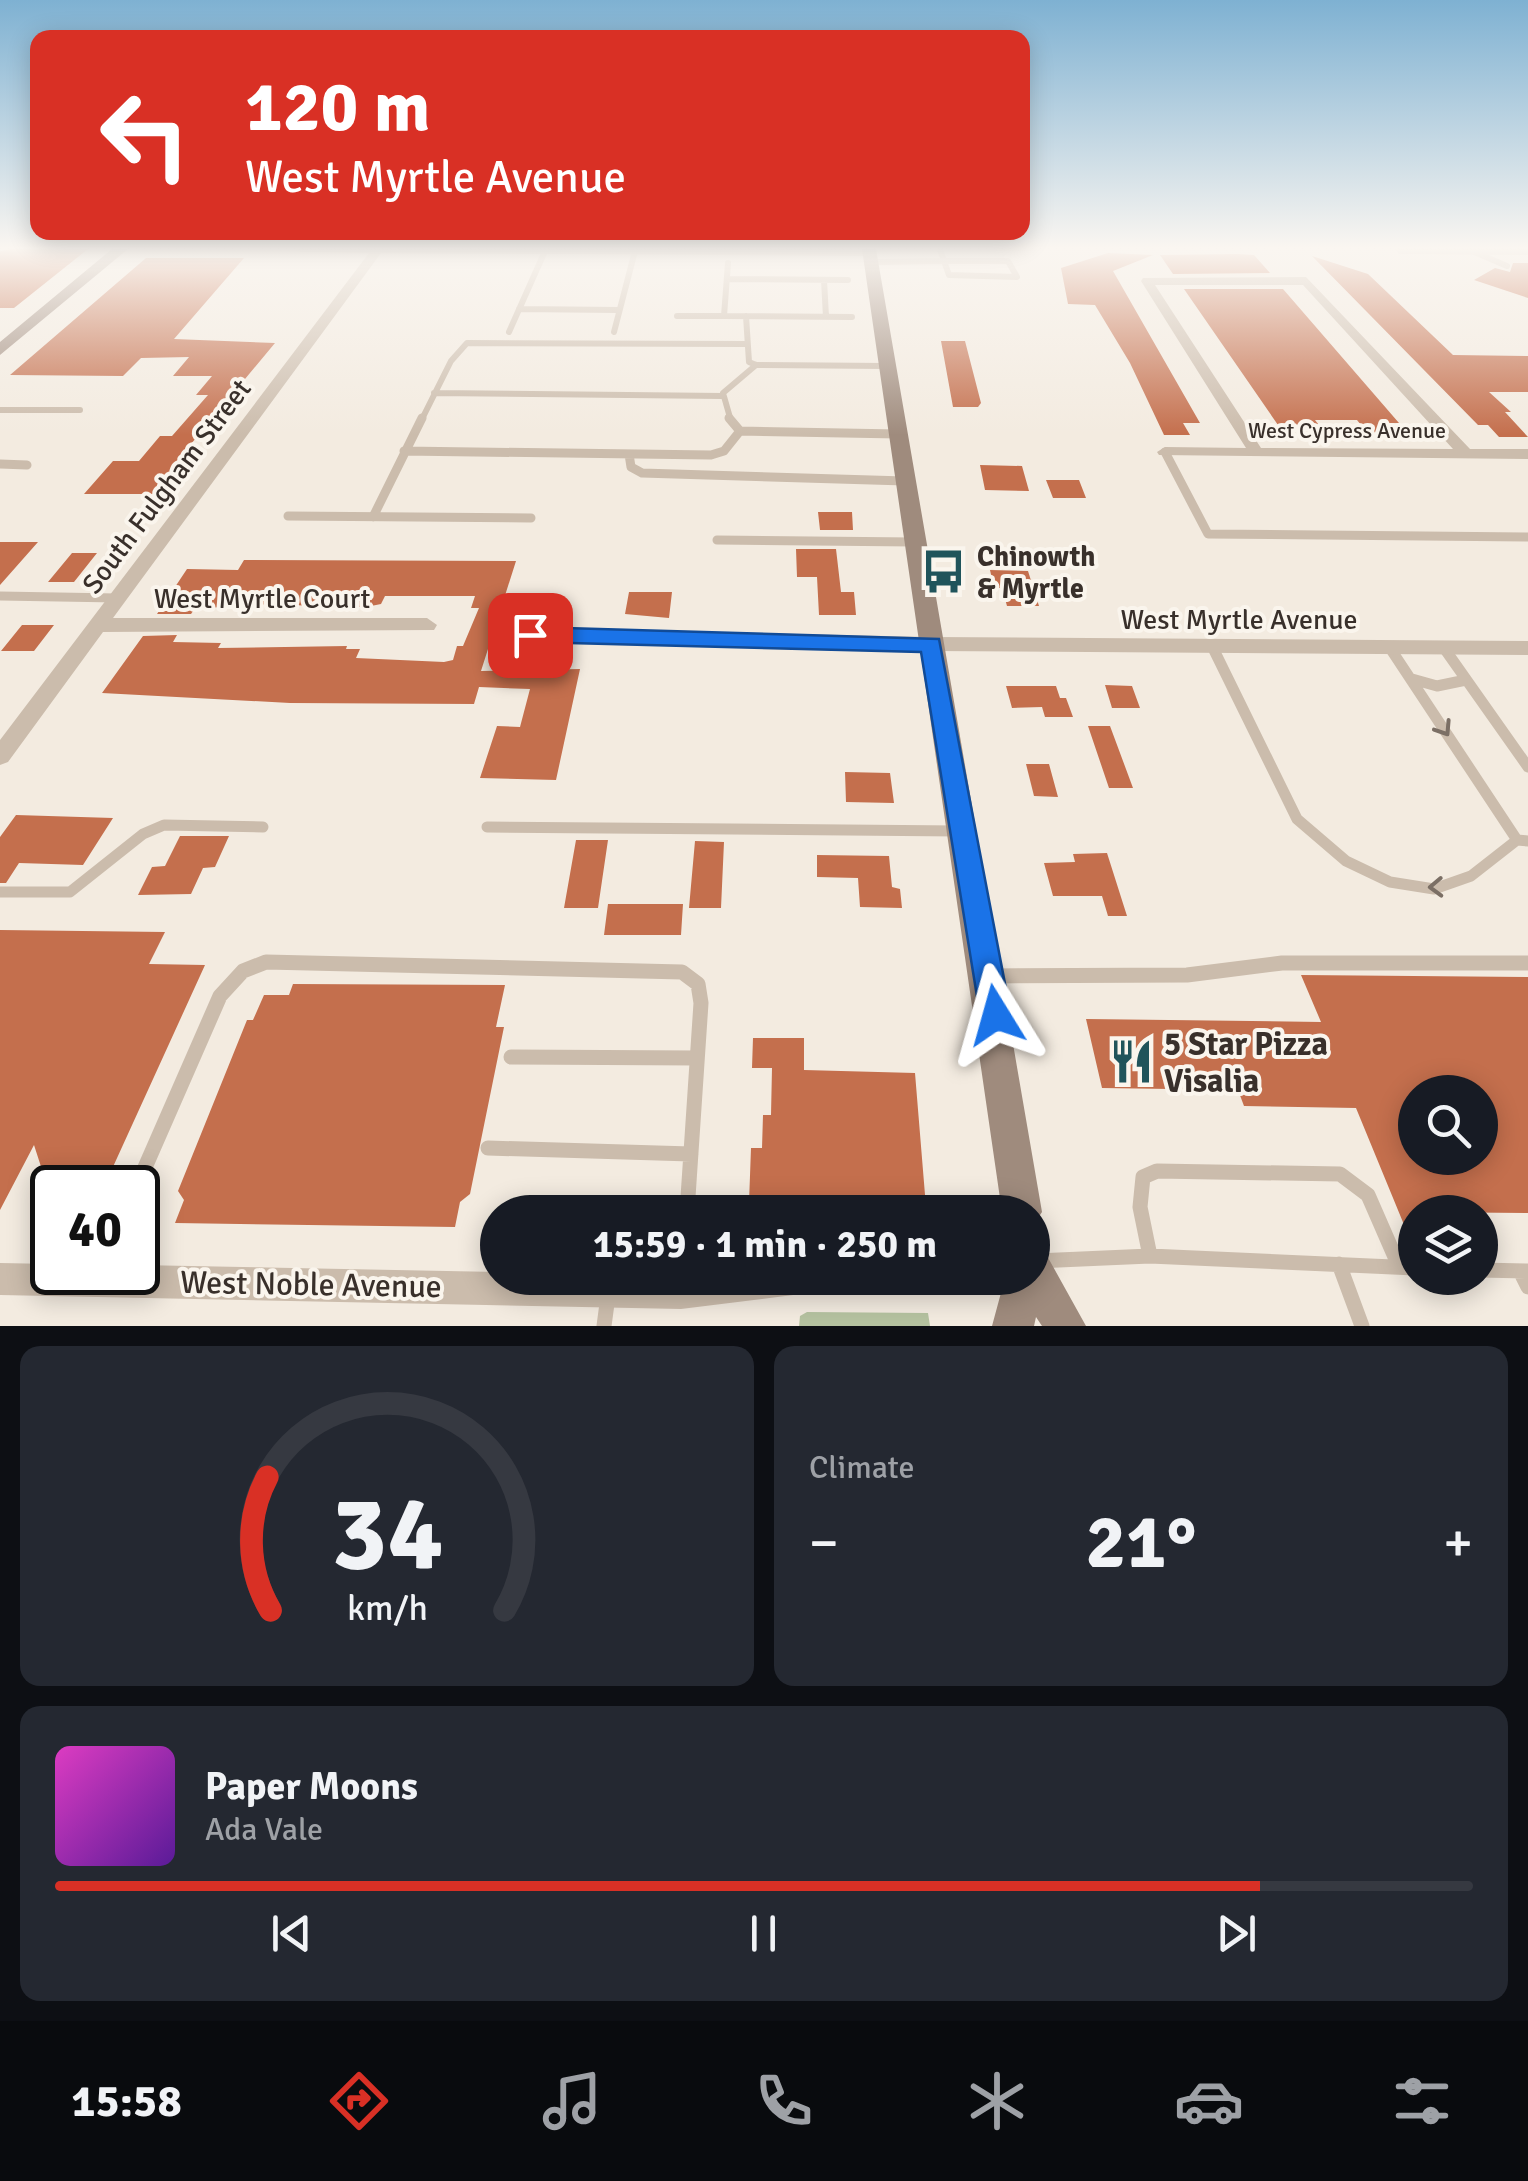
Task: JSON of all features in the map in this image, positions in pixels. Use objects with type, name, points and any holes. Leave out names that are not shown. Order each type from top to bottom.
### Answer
[{"type":"street","points":[[0,350],[47,311]]},
{"type":"street","name":"South Fulgham Street","points":[[0,756],[332,311]]},
{"type":"street","points":[[879,311],[931,644],[990,976],[1020,1195]]},
{"type":"street","points":[[1166,311],[1256,452]]},
{"type":"street","points":[[1334,311],[1465,453]]},
{"type":"street","name":"West Cypress Avenue","points":[[1165,452],[1528,454]]},
{"type":"street","name":"West Myrtle Court","points":[[97,626],[427,625]]},
{"type":"street","name":"West Myrtle Avenue","points":[[530,635],[931,644],[1528,648]]},
{"type":"street","name":"West Noble Avenue","points":[[0,1278],[30,1277]]},
{"type":"street","name":"West Noble Avenue","points":[[160,1278],[480,1286]]},
{"type":"street","points":[[1013,1326],[1021,1295]]},
{"type":"street","points":[[1048,1295],[1065,1326]]},
{"type":"lane","points":[[508,332],[518,311]]},
{"type":"lane","points":[[614,332],[619,311]]},
{"type":"lane","points":[[724,316],[725,311]]},
{"type":"lane","points":[[826,311],[826,317]]},
{"type":"lane","points":[[677,316],[852,317]]},
{"type":"lane","points":[[746,316],[745,344],[749,362],[756,365],[887,366]]},
{"type":"lane","points":[[373,517],[451,361],[467,344],[745,344]]},
{"type":"lane","points":[[434,393],[722,396],[742,373],[756,365]]},
{"type":"lane","points":[[722,396],[740,431]]},
{"type":"lane","points":[[0,410],[80,410]]},
{"type":"lane","points":[[404,451],[711,455],[724,451],[740,431]]},
{"type":"lane","points":[[740,431],[898,434]]},
{"type":"lane","points":[[1165,452],[1208,534],[1528,537]]},
{"type":"lane","points":[[629,454],[632,467],[642,473],[906,481]]},
{"type":"lane","points":[[0,464],[28,465]]},
{"type":"lane","points":[[288,516],[531,518]]},
{"type":"lane","points":[[717,540],[915,542]]},
{"type":"lane","points":[[0,596],[117,598]]},
{"type":"lane","points":[[1212,646],[1296,819],[1313,840],[1335,856],[1389,881],[1424,889],[1450,888],[1477,875],[1522,840],[1390,648]]},
{"type":"lane","points":[[1444,648],[1528,768]]},
{"type":"lane","points":[[1411,679],[1437,686],[1466,680]]},
{"type":"lane","points":[[0,892],[70,892],[144,834],[164,825],[264,827]]},
{"type":"lane","points":[[487,827],[964,831]]},
{"type":"lane","points":[[146,1165],[220,996],[244,971],[266,962],[682,972],[698,984],[701,1003],[688,1195]]},
{"type":"lane","points":[[990,976],[1187,975],[1282,963],[1528,963]]},
{"type":"lane","points":[[511,1057],[698,1058]]},
{"type":"lane","points":[[488,1148],[691,1154]]},
{"type":"lane","points":[[1150,1256],[1138,1192],[1144,1176],[1157,1171],[1340,1174],[1368,1196],[1398,1251]]},
{"type":"lane","points":[[1050,1263],[1150,1256],[1398,1267]]},
{"type":"lane","points":[[1339,1264],[1362,1326]]},
{"type":"lane","points":[[1498,1270],[1524,1270],[1528,1288]]},
{"type":"lane","points":[[604,1326],[607,1295]]},
{"type":"green space","points":[[807,1312],[928,1313],[930,1326],[799,1326],[800,1316]]},
{"type":"building","points":[[85,311],[198,311],[174,339],[275,343],[176,462],[188,462],[163,494],[84,494],[113,461],[139,461],[160,436],[172,436],[208,395],[196,395],[212,376],[173,376],[189,357],[141,358],[123,376],[10,375]]},
{"type":"building","points":[[1099,311],[1136,311],[1200,423],[1183,423],[1190,435],[1164,435],[1130,363]]},
{"type":"building","points":[[1199,311],[1302,311],[1399,423],[1387,423],[1397,436],[1369,435],[1357,420],[1315,420],[1328,437],[1305,437],[1296,425],[1278,425]]},
{"type":"building","points":[[1366,311],[1407,311],[1453,355],[1528,356],[1528,392],[1489,392],[1511,412],[1505,412],[1528,437],[1499,437],[1488,425],[1478,425]]},
{"type":"building","points":[[941,341],[965,341],[981,403],[978,407],[953,407]]},
{"type":"building","points":[[980,465],[1022,466],[1029,491],[985,490]]},
{"type":"building","points":[[1046,480],[1079,480],[1086,498],[1053,498]]},
{"type":"building","points":[[818,512],[852,512],[853,530],[820,530]]},
{"type":"building","points":[[0,542],[38,542],[0,585]]},
{"type":"building","points":[[796,549],[836,549],[841,592],[854,592],[856,615],[819,615],[817,577],[797,577]]},
{"type":"building","points":[[72,553],[97,553],[74,582],[48,582]]},
{"type":"building","points":[[244,560],[516,561],[481,671],[580,669],[556,780],[480,778],[497,726],[520,727],[530,689],[479,687],[474,704],[290,703],[102,693],[143,636],[177,635],[173,642],[221,643],[218,648],[347,646],[346,649],[360,649],[356,658],[444,662],[453,660],[457,646],[463,646],[479,608],[471,608],[475,596],[385,596],[381,604],[366,607],[244,604],[242,608],[196,607],[191,614],[157,614],[187,569],[238,570]]},
{"type":"building","points":[[990,570],[1028,571],[1039,606],[1007,606],[1002,588],[994,588]]},
{"type":"building","points":[[629,592],[672,592],[669,618],[625,614]]},
{"type":"building","points":[[22,625],[54,625],[34,651],[1,651]]},
{"type":"building","points":[[1105,685],[1132,686],[1140,708],[1112,708]]},
{"type":"building","points":[[1006,686],[1056,686],[1073,717],[1045,717],[1042,707],[1012,708]]},
{"type":"building","points":[[1088,726],[1110,726],[1133,788],[1109,788]]},
{"type":"building","points":[[1026,764],[1049,764],[1058,797],[1034,796]]},
{"type":"building","points":[[845,772],[890,773],[894,803],[846,802]]},
{"type":"building","points":[[16,815],[113,818],[83,865],[19,863],[6,883],[0,883],[0,837]]},
{"type":"building","points":[[180,836],[229,836],[215,867],[203,868],[191,894],[138,895],[152,867],[165,866]]},
{"type":"building","points":[[576,840],[608,840],[598,908],[564,908]]},
{"type":"building","points":[[695,841],[724,842],[721,908],[689,908]]},
{"type":"building","points":[[1107,853],[1127,916],[1108,916],[1102,896],[1053,896],[1044,863],[1075,862],[1073,854]]},
{"type":"building","points":[[817,855],[889,856],[892,887],[900,889],[902,908],[860,907],[858,878],[817,877]]},
{"type":"building","points":[[608,904],[683,904],[681,935],[604,935]]},
{"type":"building","points":[[0,930],[165,932],[149,964],[205,965],[114,1165],[40,1165],[34,1145],[0,1210]]},
{"type":"building","points":[[1301,975],[1528,977],[1528,1213],[1498,1213],[1498,1195],[1398,1195],[1398,1210],[1356,1108],[1244,1106],[1238,1090],[1102,1088],[1086,1019],[1321,1022]]},
{"type":"building","points":[[293,984],[505,985],[496,1027],[504,1027],[470,1194],[460,1202],[455,1227],[175,1223],[184,1200],[178,1191],[247,1020],[253,1020],[264,995],[289,995]]},
{"type":"building","points":[[753,1038],[804,1038],[804,1070],[915,1073],[925,1195],[749,1195],[751,1148],[762,1148],[763,1115],[771,1115],[772,1068],[752,1068]]},
{"type":"place","name":"Chinowth & Myrtle","points":[[944,572]]},
{"type":"place","name":"5 Star Pizza Visalia","points":[[1131,1062]]},
{"type":"route","points":[[530,635],[931,644],[996,1015]]}]
